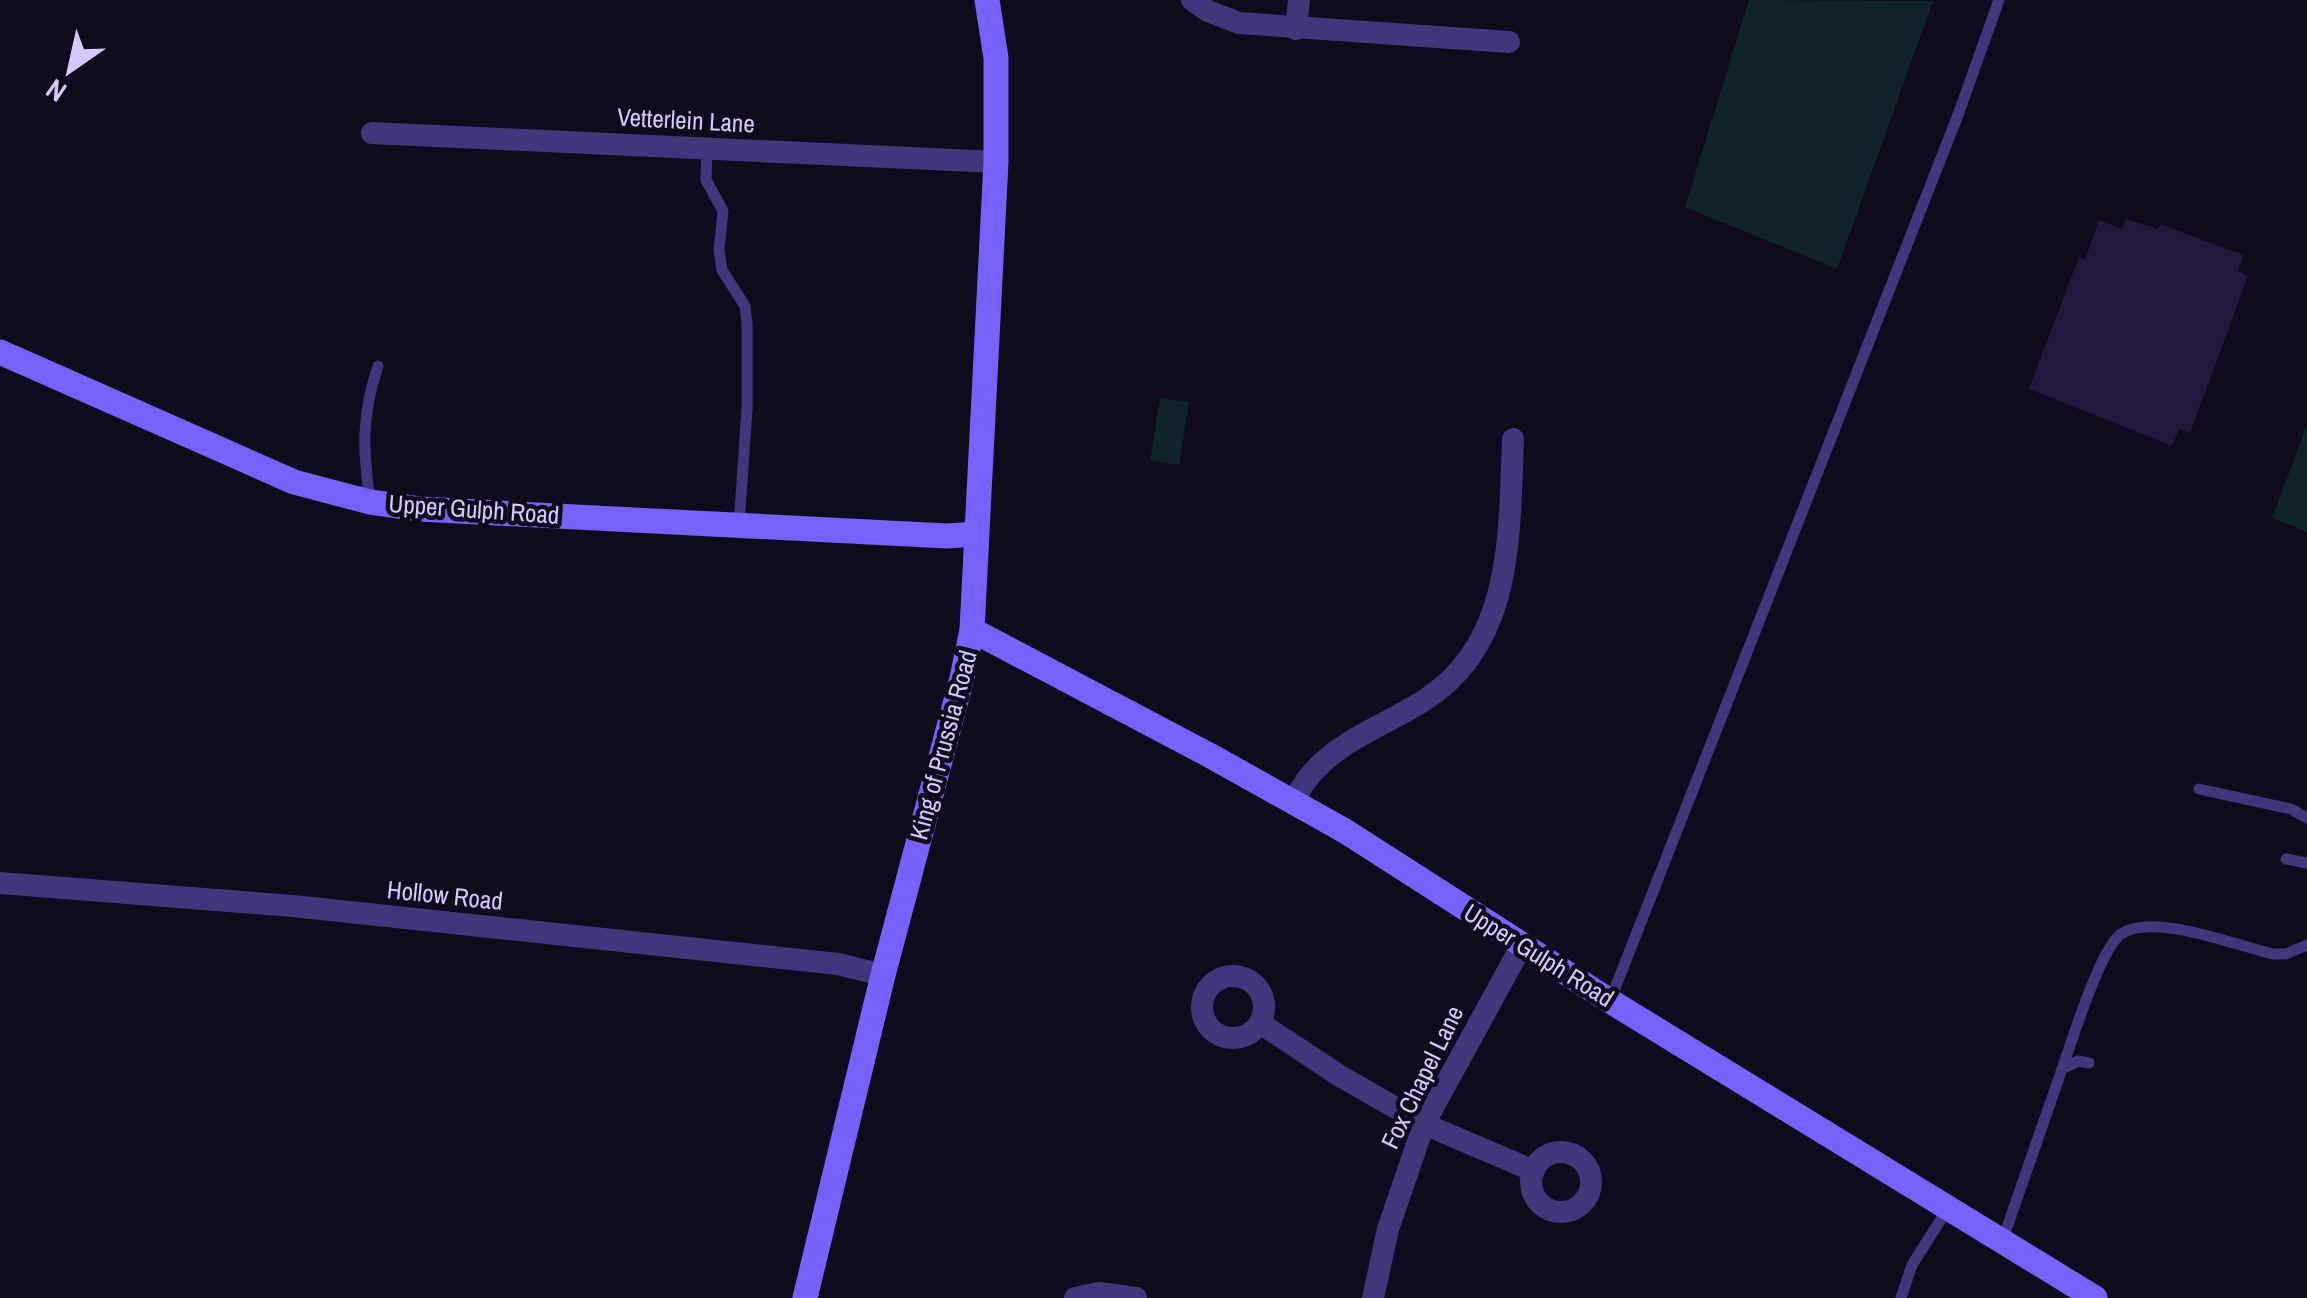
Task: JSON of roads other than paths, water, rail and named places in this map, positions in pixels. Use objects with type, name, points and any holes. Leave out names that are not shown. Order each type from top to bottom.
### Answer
[{"type":"street","name":"King of Prussia Road","points":[[805,1298],[972,630],[996,162],[996,58],[987,0]]},
{"type":"street","points":[[1192,0],[1239,23],[1509,42]]},
{"type":"street","points":[[1296,28],[1299,0]]},
{"type":"street","name":"Vetterlein Lane","points":[[372,133],[996,162]]},
{"type":"street","name":"Upper Gulph Road","points":[[0,352],[294,482],[370,502],[420,509],[947,536],[976,534]]},
{"type":"street","points":[[1292,803],[1313,772],[1328,759],[1425,700],[1454,678],[1476,651],[1492,620],[1509,540],[1514,439]]},
{"type":"street","name":"Upper Gulph Road","points":[[972,630],[1345,831],[1610,1000],[2095,1298]]},
{"type":"street","name":"Hollow Road","points":[[0,883],[332,910],[838,964],[883,975]]},
{"type":"street","name":"Fox Chapel Lane","points":[[1374,1298],[1388,1228],[1424,1124],[1522,945]]},
{"type":"street","points":[[1260,1023],[1340,1076],[1424,1124],[1534,1171]]},
{"type":"street","points":[[1075,1298],[1100,1294],[1136,1298]]},
{"type":"lane","points":[[1610,1000],[2000,0]]},
{"type":"lane","points":[[708,148],[706,180],[723,211],[719,250],[722,270],[745,306],[747,324],[747,409],[738,525]]},
{"type":"lane","points":[[370,502],[364,421],[378,366]]},
{"type":"lane","points":[[2199,789],[2291,809],[2307,818]]},
{"type":"lane","points":[[2286,859],[2307,863]]},
{"type":"lane","points":[[2002,1242],[2062,1069],[2114,941],[2136,928],[2169,929],[2273,954],[2286,954],[2307,945]]},
{"type":"lane","points":[[2062,1069],[2078,1061],[2089,1063]]},
{"type":"lane","points":[[1901,1298],[1912,1265],[1948,1208]]}]
